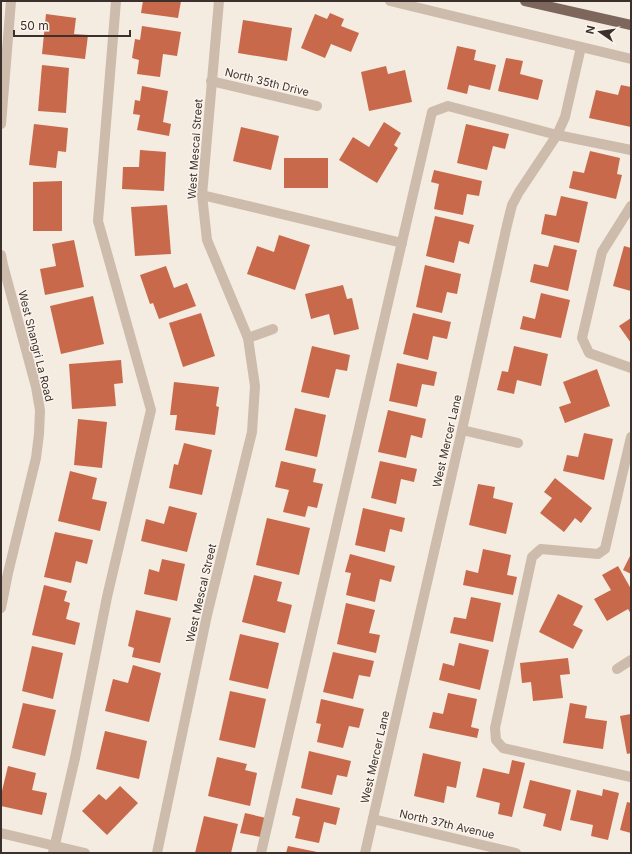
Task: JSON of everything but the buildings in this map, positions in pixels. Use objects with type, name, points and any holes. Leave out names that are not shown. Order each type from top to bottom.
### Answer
[{"type":"main road","points":[[525,1],[631,25]]},
{"type":"street","points":[[1,124],[11,1]]},
{"type":"street","points":[[54,849],[75,758],[107,597],[151,410],[98,221],[116,1]]},
{"type":"street","name":"West Mescal Street","points":[[157,853],[207,615],[252,432],[255,386],[248,338],[207,240],[202,195],[219,1]]},
{"type":"street","points":[[390,1],[631,59]]},
{"type":"street","name":"West Mercer Lane","points":[[365,853],[512,205],[557,134],[565,117],[581,47]]},
{"type":"street","name":"North 35th Drive","points":[[211,81],[317,106]]},
{"type":"street","points":[[261,853],[432,112],[448,106],[557,134],[631,150]]},
{"type":"street","points":[[202,195],[402,243]]},
{"type":"street","points":[[631,206],[602,252],[582,338],[589,353],[631,368]]},
{"type":"street","name":"West Shangri La Road","points":[[1,255],[2,265],[36,387],[40,410],[36,458],[1,608]]},
{"type":"street","points":[[248,338],[274,330]]},
{"type":"street","points":[[462,430],[518,443]]},
{"type":"street","points":[[631,437],[605,549],[598,554],[541,549],[532,557],[495,728],[496,740],[503,748],[631,777]]},
{"type":"street","points":[[617,669],[631,660]]},
{"type":"street","name":"North 37th Avenue","points":[[373,819],[516,853]]},
{"type":"street","points":[[1,833],[54,849],[85,853]]}]
